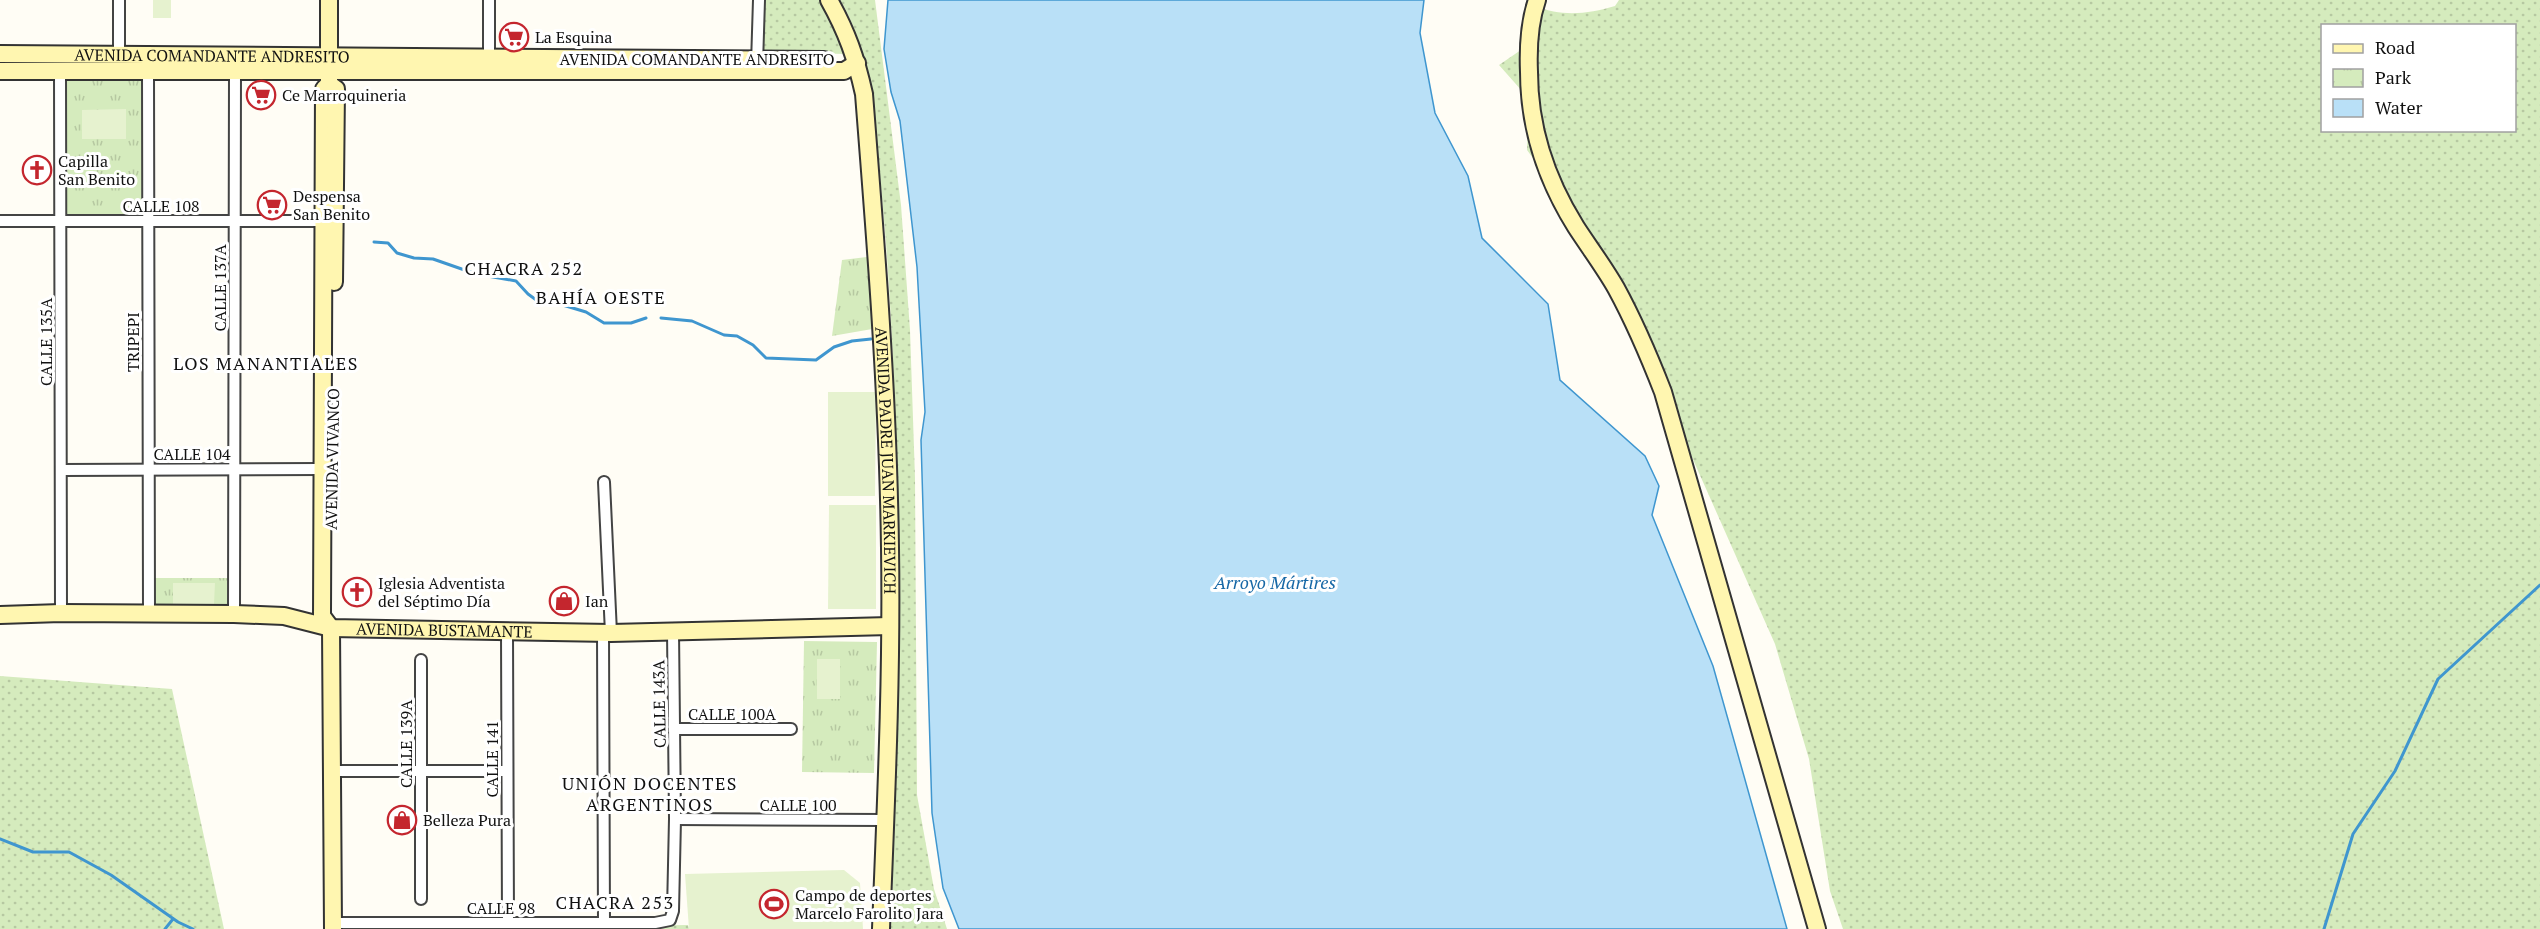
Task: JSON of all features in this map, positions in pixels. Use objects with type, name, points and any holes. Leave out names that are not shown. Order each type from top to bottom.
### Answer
[{"type":"main road","name":"AVENIDA VIVANCO","points":[[329,0],[329,70],[324,89],[322,469],[322,616],[329,623]]},
{"type":"main road","name":"AVENIDA PADRE JUAN MARKIEVICH","points":[[829,0],[846,31],[864,94],[884,366],[889,480],[890,626],[881,929]]},
{"type":"main road","points":[[1537,0],[1528,45],[1529,99],[1537,144],[1554,186],[1625,306],[1644,344],[1663,392],[1818,929]]},
{"type":"main road","name":"AVENIDA COMANDANTE ANDRESITO","points":[[0,54],[119,55],[329,70]]},
{"type":"main road","name":"AVENIDA COMANDANTE ANDRESITO","points":[[0,71],[329,70],[489,64],[757,65],[843,60],[857,63]]},
{"type":"main road","name":"AVENIDA VIVANCO","points":[[329,70],[336,89],[331,616],[329,623],[333,926]]},
{"type":"main road","name":"AVENIDA BUSTAMANTE","points":[[0,615],[234,614],[284,616],[329,623],[507,631],[607,632],[890,626]]},
{"type":"street","points":[[119,0],[119,55]]},
{"type":"street","points":[[489,0],[489,64]]},
{"type":"street","points":[[757,65],[759,0]]},
{"type":"street","name":"CALLE 135A","points":[[60,71],[61,613]]},
{"type":"street","name":"TRIPEPI","points":[[148,71],[148,613]]},
{"type":"street","name":"CALLE 137A","points":[[234,614],[235,71]]},
{"type":"street","name":"CALLE 108","points":[[0,221],[323,221]]},
{"type":"street","name":"CALLE 104","points":[[61,470],[322,469]]},
{"type":"street","points":[[604,482],[607,632],[604,922]]},
{"type":"street","name":"CALLE 141","points":[[507,631],[507,923]]},
{"type":"street","name":"CALLE 143A","points":[[670,920],[673,910],[675,819],[673,631]]},
{"type":"street","name":"CALLE 139A","points":[[421,660],[421,899]]},
{"type":"street","name":"CALLE 100A","points":[[674,729],[790,729]]},
{"type":"street","points":[[332,771],[507,771]]},
{"type":"street","name":"CALLE 100","points":[[675,819],[885,820]]},
{"type":"street","name":"CALLE 98","points":[[333,926],[660,922],[670,920]]},
{"type":"green space","points":[[153,0],[171,0],[171,18],[153,18]]},
{"type":"green space","points":[[763,0],[821,0],[846,54],[762,52]]},
{"type":"green space","points":[[840,0],[875,0],[901,205],[910,330],[915,478],[917,795],[934,889],[947,929],[891,929],[898,586],[891,329],[883,204],[869,86],[856,33]]},
{"type":"green space","points":[[1619,0],[2540,0],[2540,929],[1843,929],[1830,891],[1809,759],[1775,644],[1663,392],[1553,186],[1527,150],[1529,99],[1499,65],[1528,45],[1535,6],[1565,13],[1595,11],[1615,6]]},
{"type":"green space","points":[[62,75],[145,75],[145,216],[63,216]]},
{"type":"green space","points":[[126,109],[126,139],[82,139],[82,110]]},
{"type":"green space","points":[[875,256],[878,328],[832,336],[842,260]]},
{"type":"green space","points":[[828,392],[876,392],[875,496],[828,496]]},
{"type":"green space","points":[[829,505],[876,505],[876,609],[828,609]]},
{"type":"green space","points":[[155,578],[230,578],[230,610],[155,610]]},
{"type":"green space","points":[[173,583],[215,583],[214,604],[173,604]]},
{"type":"green space","points":[[804,641],[877,642],[874,773],[802,772]]},
{"type":"green space","points":[[817,659],[840,659],[840,699],[817,699]]},
{"type":"green space","points":[[0,676],[172,689],[224,929],[0,929]]},
{"type":"green space","name":"Campo de deportes Marcelo Farolito Jara","points":[[844,870],[860,883],[863,929],[689,929],[685,874]]},
{"type":"green space","points":[[688,925],[689,929],[386,929]]},
{"type":"water","name":"Arroyo Mártires","points":[[888,0],[1424,0],[1420,33],[1435,113],[1468,176],[1482,238],[1548,304],[1560,380],[1645,456],[1659,486],[1652,515],[1713,666],[1787,929],[959,929],[943,888],[932,813],[921,440],[925,412],[917,267],[900,121],[891,92],[884,49]]},
{"type":"waterway","points":[[374,242],[388,243],[397,253],[414,258],[433,259],[476,274],[516,281],[539,302],[556,303],[586,312],[604,323],[631,323],[646,318]]},
{"type":"waterway","points":[[661,318],[692,321],[724,335],[737,336],[753,345],[766,358],[816,360],[834,347],[852,341],[871,339]]},
{"type":"waterway","points":[[2324,929],[2353,834],[2395,771],[2438,679],[2540,585]]},
{"type":"waterway","points":[[0,839],[33,852],[69,852],[111,875],[178,922],[193,929]]},
{"type":"waterway","points":[[165,929],[173,919]]},
{"type":"place","name":"La Esquina","points":[[514,37]]},
{"type":"place","name":"Ce Marroquineria","points":[[261,95]]},
{"type":"place","name":"Capilla San Benito","points":[[37,170]]},
{"type":"place","name":"Despensa San Benito","points":[[272,205]]},
{"type":"place","name":"Iglesia Adventista del Séptimo Día","points":[[357,592]]},
{"type":"place","name":"Ian","points":[[564,601]]},
{"type":"place","name":"Belleza Pura","points":[[402,820]]},
{"type":"place","name":"Campo de deportes Marcelo Farolito Jara","points":[[774,904]]},
{"type":"district","name":"CHACRA 252","points":[[524,268]]},
{"type":"district","name":"BAHÍA OESTE","points":[[601,297]]},
{"type":"district","name":"LOS MANANTIALES","points":[[266,363]]},
{"type":"district","name":"UNIÓN DOCENTES ARGENTINOS","points":[[650,793]]},
{"type":"district","name":"CHACRA 253","points":[[615,902]]}]
